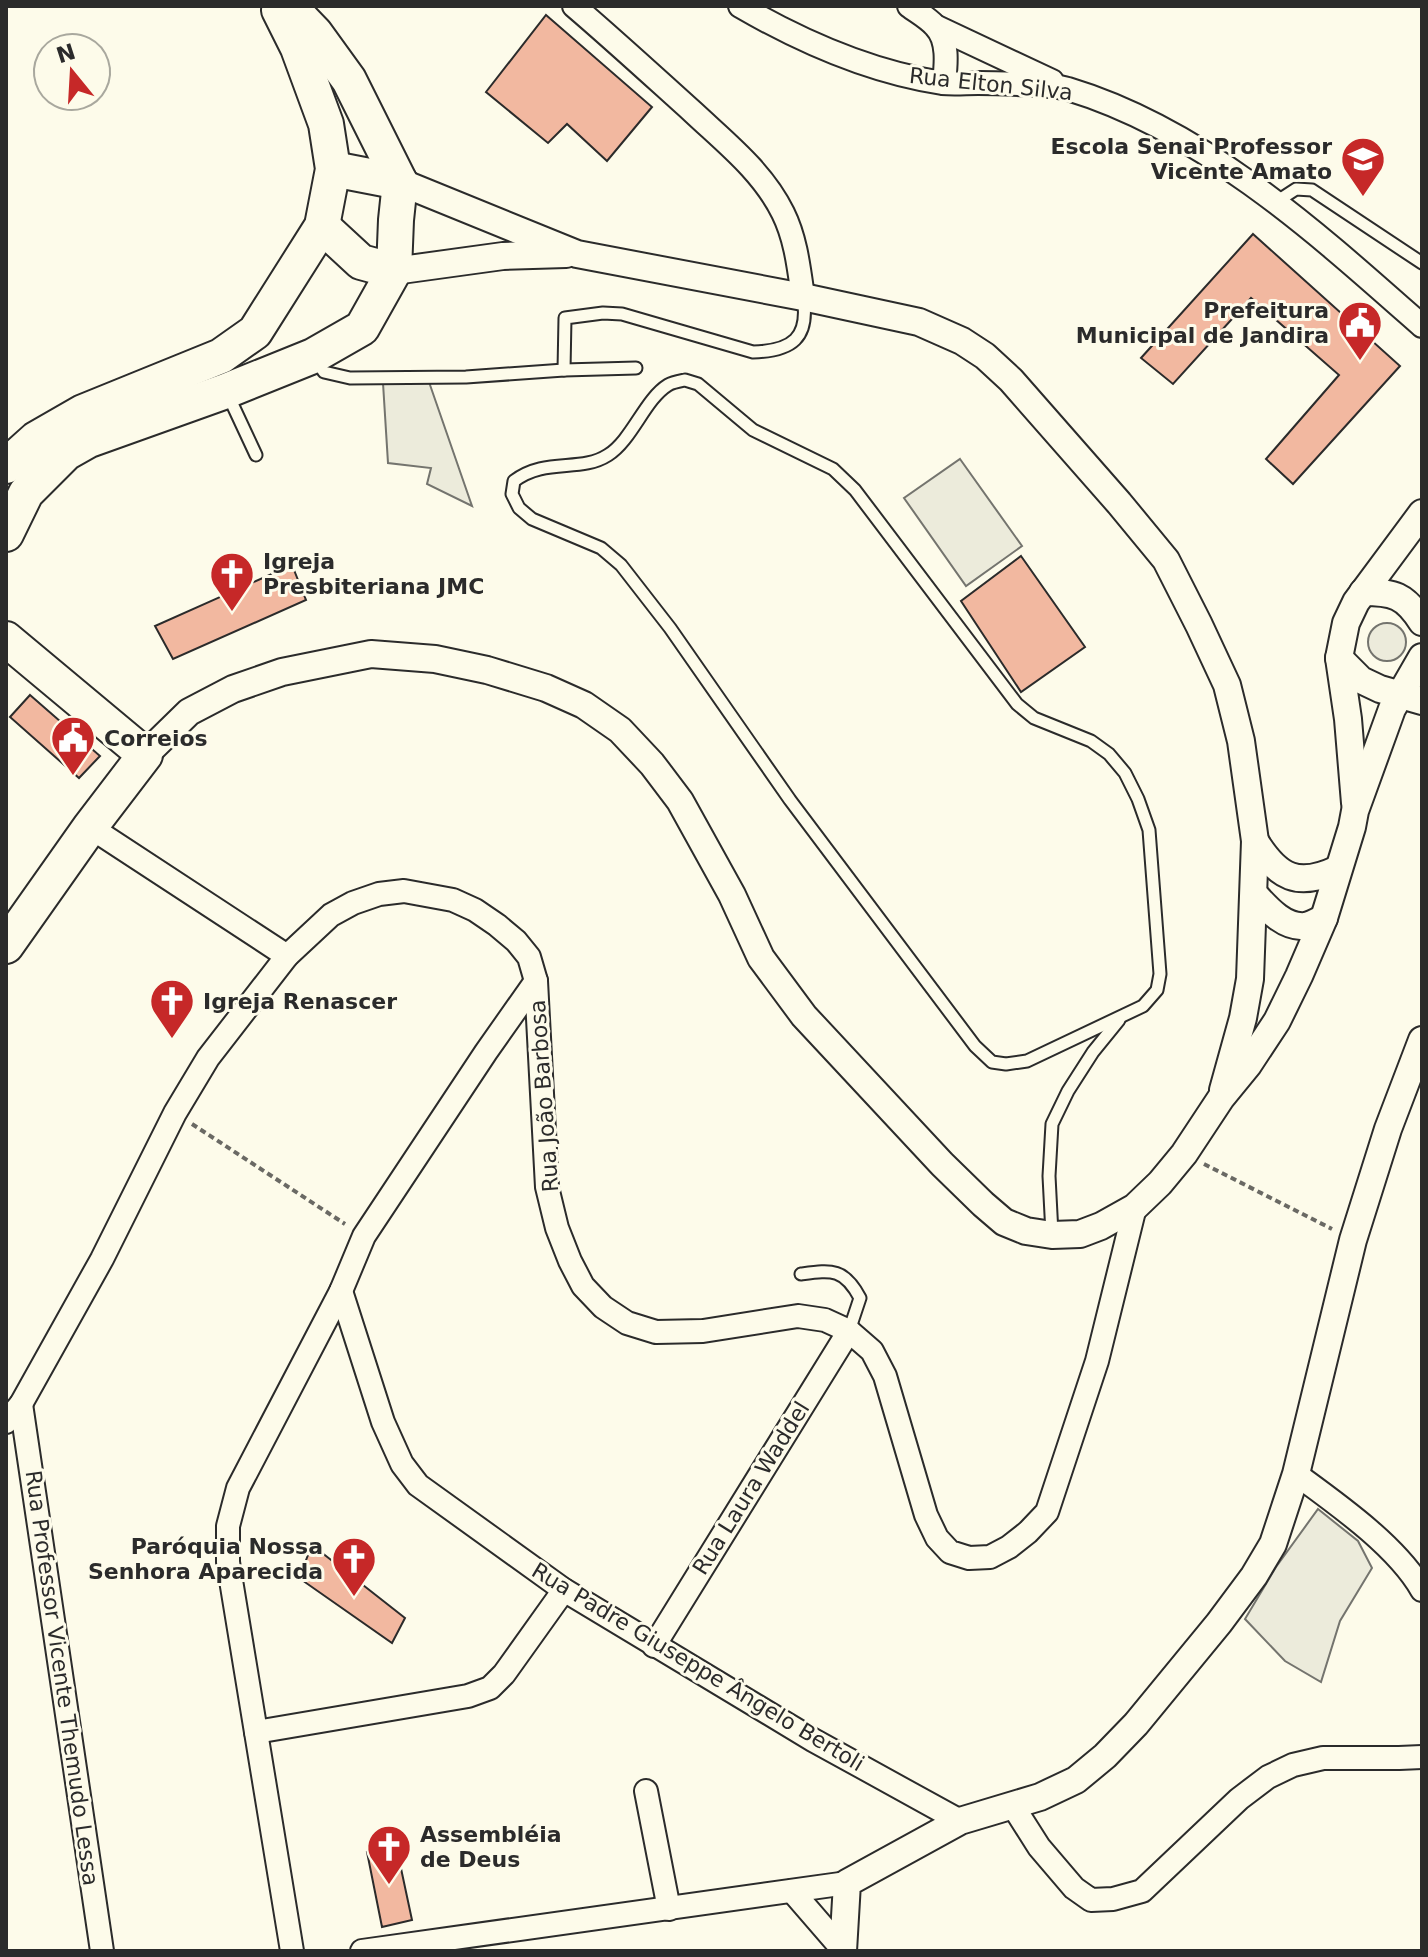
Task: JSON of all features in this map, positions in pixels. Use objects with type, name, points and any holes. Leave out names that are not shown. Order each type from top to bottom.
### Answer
[{"type":"main road","points":[[6,466],[36,439],[83,412],[221,356],[255,332],[322,226],[333,169],[326,124],[298,48],[277,6]]},
{"type":"main road","points":[[6,534],[26,493],[66,453],[89,440],[313,356],[362,328],[394,271],[400,182],[349,80],[315,33],[289,6]]},
{"type":"main road","points":[[333,169],[400,182]]},
{"type":"main road","points":[[322,226],[361,262],[394,271]]},
{"type":"main road","points":[[6,946],[145,755],[10,650]]},
{"type":"street","points":[[574,6],[738,154],[763,182],[784,214],[795,250],[803,297]]},
{"type":"street","name":"Rua Elton Silva","points":[[740,6],[778,28],[853,61],[892,72],[944,83],[1065,87],[1115,105],[1234,171],[1276,202],[1422,326]]},
{"type":"street","points":[[909,6],[937,27],[1065,87]]},
{"type":"street","points":[[937,27],[944,43],[944,83]]},
{"type":"street","points":[[400,182],[577,254],[919,322],[962,341],[985,356],[1011,380],[1166,560],[1227,685],[1241,741],[1255,841],[1255,895],[1248,992],[1221,1098]]},
{"type":"street","points":[[394,271],[503,256],[577,254]]},
{"type":"street","points":[[1355,811],[1348,719],[1339,658],[1346,623],[1356,602],[1422,513]]},
{"type":"street","points":[[1363,592],[1395,594],[1406,601],[1422,622]]},
{"type":"street","points":[[145,755],[189,712],[233,689],[282,672],[371,654],[435,659],[487,670],[546,688],[584,705],[620,730],[652,764],[680,801],[732,895],[761,958],[804,1016],[942,1164],[1004,1222],[1026,1231],[1052,1235],[1080,1234],[1135,1207],[1160,1183],[1184,1154],[1277,1021],[1324,918],[1355,811],[1392,709],[1410,698],[1422,657]]},
{"type":"street","points":[[1339,658],[1361,680],[1410,698]]},
{"type":"street","points":[[90,827],[287,956]]},
{"type":"street","points":[[1255,841],[1283,872],[1295,879],[1322,876],[1338,869]]},
{"type":"street","name":"Rua João Barbosa","points":[[6,1422],[21,1404],[102,1259],[175,1113],[208,1058],[287,956],[331,915],[379,894],[404,891],[453,900],[497,925],[529,957],[536,981],[547,1187],[557,1228],[583,1286],[603,1307],[627,1323],[656,1332],[703,1331],[798,1316],[825,1320],[849,1331],[872,1351],[885,1376],[926,1515],[937,1538],[950,1552],[969,1558],[990,1557],[1028,1532],[1047,1512],[1097,1361],[1135,1207]]},
{"type":"street","points":[[1255,895],[1278,917],[1296,925],[1304,926],[1324,918]]},
{"type":"street","points":[[292,1951],[228,1562],[228,1526],[238,1488],[341,1291],[364,1236],[536,981]]},
{"type":"street","points":[[362,1951],[847,1883],[960,1821],[1040,1797],[1076,1780],[1105,1756],[1146,1714],[1219,1623],[1273,1544],[1296,1474],[1353,1240],[1378,1157],[1422,1040]]},
{"type":"street","name":"Rua Padre Giuseppe Ângelo Bertoli","points":[[341,1291],[383,1422],[402,1464],[418,1485],[564,1590],[654,1646],[813,1740],[960,1821]]},
{"type":"street","name":"Rua Laura Waddel","points":[[654,1646],[849,1331]]},
{"type":"street","name":"Rua Professor Vicente Themudo Lessa","points":[[21,1404],[102,1951]]},
{"type":"street","points":[[1296,1474],[1373,1534],[1422,1590]]},
{"type":"street","points":[[256,1732],[468,1696],[490,1688],[504,1674],[564,1590]]},
{"type":"street","points":[[1013,1806],[1039,1847],[1074,1888],[1091,1900],[1113,1899],[1142,1891],[1239,1799],[1268,1777],[1293,1765],[1323,1758],[1422,1757]]},
{"type":"street","points":[[646,1791],[669,1909]]},
{"type":"street","points":[[843,1951],[847,1883]]},
{"type":"street","points":[[792,1891],[843,1951]]},
{"type":"lane","points":[[1276,202],[1296,189],[1312,190],[1422,263]]},
{"type":"lane","points":[[564,370],[565,318],[622,314],[753,352],[774,351],[792,344],[801,332],[805,319],[803,297]]},
{"type":"lane","points":[[313,356],[324,372],[350,378],[466,377],[636,368]]},
{"type":"lane","points":[[1052,1235],[1049,1176],[1052,1124],[1068,1091],[1093,1052],[1121,1017],[1143,1006],[1157,990],[1160,974],[1149,830],[1125,773],[1109,754],[1091,741],[1034,718],[1017,704],[855,490],[833,469],[753,430],[698,384],[685,380],[660,391],[622,443],[606,456],[588,462],[543,467],[525,473],[514,481],[512,494],[519,508],[532,519],[601,548],[621,565],[670,628],[790,800],[975,1046],[992,1062],[1027,1061],[1121,1017]]},
{"type":"lane","points":[[226,391],[256,455]]},
{"type":"lane","points":[[801,1274],[829,1270],[851,1282],[860,1298],[849,1331]]},
{"type":"path","points":[[175,1113],[364,1236]]},
{"type":"path","points":[[1184,1154],[1353,1240]]},
{"type":"shaded area","points":[[429,382],[472,506],[427,484],[431,468],[388,463],[383,383]]},
{"type":"shaded area","points":[[960,459],[1022,546],[966,586],[904,498]]},
{"type":"shaded area","points":[[1387,623],[1401,628],[1406,642],[1401,656],[1387,661],[1373,656],[1368,642],[1373,628]]},
{"type":"shaded area","points":[[1318,1509],[1358,1541],[1372,1568],[1340,1621],[1321,1682],[1285,1661],[1245,1619],[1276,1567]]},
{"type":"building","points":[[546,15],[652,107],[607,161],[567,124],[548,143],[486,92]]},
{"type":"building","name":"Prefeitura Municipal de Jandira","points":[[1253,234],[1400,366],[1293,484],[1266,459],[1339,375],[1251,298],[1173,384],[1141,358]]},
{"type":"building","points":[[1021,556],[1085,647],[1021,692],[961,601]]},
{"type":"building","name":"Igreja Presbiteriana JMC","points":[[292,565],[306,600],[173,659],[155,626]]},
{"type":"building","points":[[30,695],[100,756],[79,778],[10,717]]},
{"type":"building","name":"Paróquia Nossa Senhora Aparecida","points":[[312,1545],[405,1618],[392,1643],[299,1578]]},
{"type":"building","name":"Assembléia de Deus","points":[[396,1845],[412,1920],[382,1927],[367,1852]]},
{"type":"place","name":"Escola Senai Professor Vicente Amato","points":[[1363,198]]},
{"type":"place","name":"Prefeitura Municipal de Jandira","points":[[1360,362]]},
{"type":"place","name":"Igreja Presbiteriana JMC","points":[[232,613]]},
{"type":"place","name":"Correios","points":[[73,777]]},
{"type":"place","name":"Igreja Renascer","points":[[172,1040]]},
{"type":"place","name":"Paróquia Nossa Senhora Aparecida","points":[[354,1598]]},
{"type":"place","name":"Assembléia de Deus","points":[[389,1886]]}]
